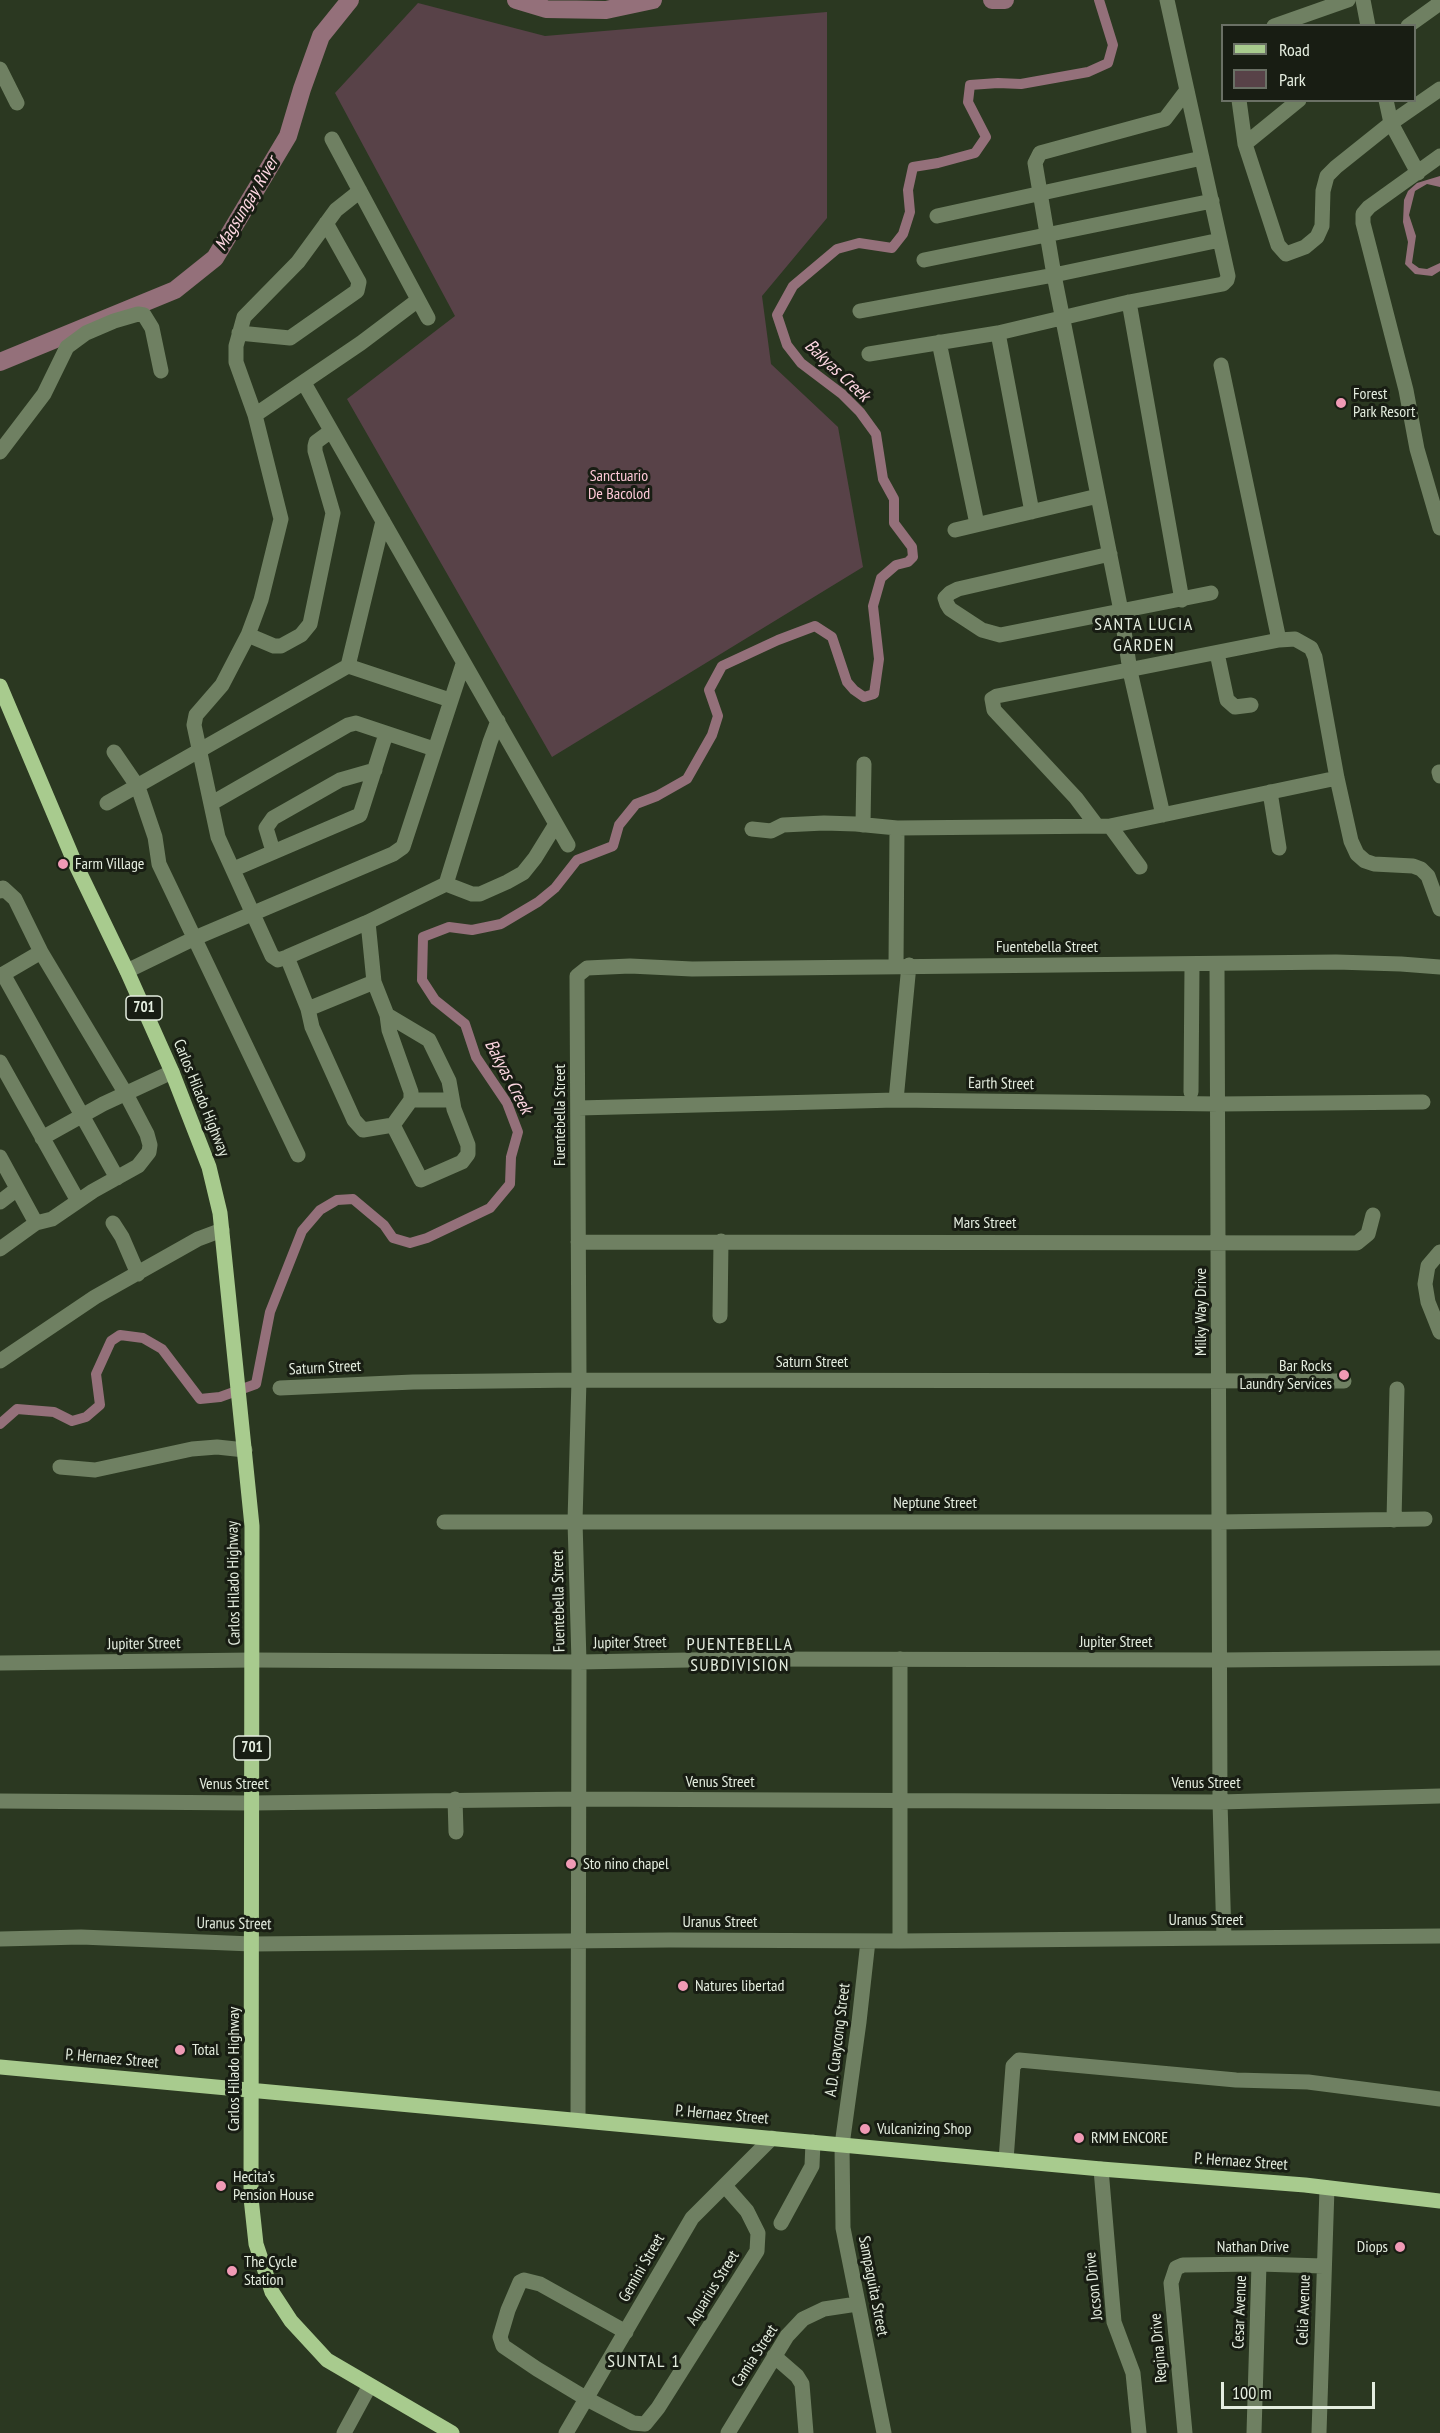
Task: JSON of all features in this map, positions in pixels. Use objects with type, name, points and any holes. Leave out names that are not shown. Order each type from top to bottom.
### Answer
[{"type":"main road","name":"Carlos Hilado Highway","points":[[0,686],[74,861],[172,1072],[209,1167],[217,1195],[252,1527],[253,2092],[251,2198],[256,2244],[272,2292],[291,2322],[327,2360],[452,2433]]},
{"type":"main road","name":"P. Hernaez Street","points":[[0,2067],[1101,2169],[1327,2187],[1440,2201]]},
{"type":"street","points":[[869,354],[999,333],[1129,302],[1223,284],[1228,276],[1167,0]]},
{"type":"street","points":[[1294,22],[1347,0]]},
{"type":"street","points":[[1363,0],[1368,24]]},
{"type":"street","points":[[1411,24],[1440,3]]},
{"type":"street","points":[[0,69],[17,104]]},
{"type":"street","points":[[1163,815],[1130,671],[1121,611],[1046,234],[1035,163],[1040,153],[1165,119],[1187,90]]},
{"type":"street","points":[[1239,102],[1245,144],[1278,246],[1286,254],[1305,248],[1317,237],[1322,226],[1323,191],[1328,176],[1336,167],[1391,123],[1440,90]]},
{"type":"street","points":[[1245,144],[1297,102]]},
{"type":"street","points":[[1386,102],[1391,123],[1418,173]]},
{"type":"street","points":[[332,139],[428,318]]},
{"type":"street","points":[[1440,156],[1369,207],[1364,214],[1363,223],[1406,390],[1417,449],[1437,507],[1440,528]]},
{"type":"street","points":[[937,216],[1202,158]]},
{"type":"street","points":[[360,191],[336,210],[298,262],[244,317],[239,333],[236,362],[255,415],[281,519],[261,600],[248,635],[222,685],[196,715],[194,725],[222,849],[234,869],[272,956],[278,960],[287,957],[369,922],[446,884],[498,721]]},
{"type":"street","points":[[924,260],[1212,201]]},
{"type":"street","points":[[239,333],[290,338],[357,291],[359,282],[327,223]]},
{"type":"street","points":[[860,311],[1054,275],[1220,240]]},
{"type":"street","points":[[255,415],[392,321],[418,300]]},
{"type":"street","points":[[1129,302],[1182,600]]},
{"type":"street","points":[[0,452],[44,394],[67,347],[86,333],[114,321],[138,314],[144,315],[152,328],[161,371]]},
{"type":"street","points":[[999,333],[1032,512]]},
{"type":"street","points":[[939,342],[977,524]]},
{"type":"street","points":[[1221,365],[1280,640]]},
{"type":"street","points":[[304,383],[568,845]]},
{"type":"street","points":[[248,635],[274,646],[281,646],[301,635],[310,624],[333,513],[315,446],[316,441],[331,431]]},
{"type":"street","points":[[955,530],[1098,496]]},
{"type":"street","points":[[107,803],[348,666],[383,521]]},
{"type":"street","points":[[1110,554],[958,589],[945,598],[950,609],[982,630],[999,635],[1211,593]]},
{"type":"street","points":[[1140,867],[994,710],[992,699],[997,696],[1280,640],[1295,639],[1311,648],[1315,657],[1337,778],[1351,841],[1357,854],[1365,861],[1374,864],[1413,866],[1421,870],[1428,876],[1440,909]]},
{"type":"street","points":[[1217,653],[1227,700],[1235,707],[1251,705]]},
{"type":"street","points":[[127,971],[195,938],[393,854],[403,847],[463,664]]},
{"type":"street","points":[[348,666],[450,700]]},
{"type":"street","points":[[212,803],[348,725],[356,723],[434,749]]},
{"type":"street","points":[[234,869],[273,851],[356,819],[362,813],[386,734]]},
{"type":"street","points":[[114,752],[138,787],[155,837],[159,864],[298,1155]]},
{"type":"street","points":[[863,825],[864,764]]},
{"type":"street","points":[[273,851],[266,828],[273,818],[340,780],[375,770]]},
{"type":"street","points":[[752,829],[771,831],[788,824],[897,828],[1104,826],[1337,778]]},
{"type":"street","points":[[1270,792],[1279,848]]},
{"type":"street","points":[[446,884],[472,894],[480,894],[507,882],[523,873],[556,824]]},
{"type":"street","points":[[896,1100],[902,965],[897,828]]},
{"type":"street","points":[[0,1249],[36,1223],[52,1219],[138,1166],[149,1152],[149,1138],[126,1094],[41,952],[15,899],[1,889]]},
{"type":"street","points":[[287,957],[308,1009],[312,1027],[359,1128],[368,1131],[393,1125],[411,1100],[408,1084],[389,1030],[387,1015],[374,982],[369,922]]},
{"type":"street","points":[[41,952],[1,975],[117,1178]]},
{"type":"street","name":"Fuentebella Street","points":[[578,2121],[579,1662],[575,1521],[579,1380],[576,981],[582,970],[630,966],[692,969],[1336,962],[1440,967]]},
{"type":"street","name":"Milky Way Drive","points":[[1217,964],[1220,1244],[1220,1802],[1224,1938]]},
{"type":"street","points":[[1191,1092],[1192,965]]},
{"type":"street","points":[[308,1009],[374,982]]},
{"type":"street","points":[[387,1015],[428,1037],[449,1081],[458,1123],[468,1145],[468,1154],[462,1162],[425,1180],[419,1178],[393,1125]]},
{"type":"street","points":[[0,1062],[78,1201]]},
{"type":"street","points":[[42,1138],[172,1072]]},
{"type":"street","points":[[411,1100],[452,1100]]},
{"type":"street","name":"Earth Street","points":[[578,1108],[896,1100],[1219,1104],[1423,1102]]},
{"type":"street","points":[[0,1157],[36,1223]]},
{"type":"street","points":[[0,1202],[17,1189]]},
{"type":"street","name":"Mars Street","points":[[578,1242],[1357,1243],[1368,1234],[1373,1215]]},
{"type":"street","points":[[113,1223],[122,1237],[138,1274]]},
{"type":"street","points":[[0,1361],[95,1297],[198,1239],[222,1230]]},
{"type":"street","points":[[720,1316],[721,1241]]},
{"type":"street","points":[[1440,1252],[1428,1266],[1425,1284],[1428,1302],[1440,1332]]},
{"type":"street","name":"Saturn Street","points":[[280,1388],[413,1382],[579,1380],[1344,1381]]},
{"type":"street","points":[[1394,1520],[1397,1389]]},
{"type":"street","points":[[60,1467],[95,1470],[192,1449],[217,1447],[245,1450]]},
{"type":"street","name":"Neptune Street","points":[[444,1522],[1219,1522],[1425,1519]]},
{"type":"street","name":"Jupiter Street","points":[[0,1663],[253,1660],[579,1662],[1440,1658]]},
{"type":"street","points":[[900,1659],[900,1941]]},
{"type":"street","name":"Venus Street","points":[[0,1801],[251,1803],[579,1799],[1220,1802],[1440,1796]]},
{"type":"street","points":[[455,1800],[456,1832]]},
{"type":"street","name":"Uranus Street","points":[[0,1939],[81,1937],[252,1944],[1440,1936]]},
{"type":"street","name":"A.D. Cuaycong Street","points":[[842,2145],[868,1941]]},
{"type":"street","points":[[1005,2160],[1013,2067],[1019,2060],[1236,2080],[1308,2082],[1440,2099]]},
{"type":"street","name":"Gemini Street","points":[[566,2433],[692,2218],[772,2138]]},
{"type":"street","points":[[781,2223],[812,2166],[813,2142]]},
{"type":"street","name":"Sampaguita Street","points":[[842,2145],[843,2228],[884,2433]]},
{"type":"street","name":"Jocson Drive","points":[[1101,2169],[1114,2322],[1133,2373],[1139,2433]]},
{"type":"street","name":"Aquarius Street","points":[[586,2399],[640,2424],[645,2424],[658,2408],[757,2251],[758,2233],[747,2211],[725,2186]]},
{"type":"street","name":"Celia Avenue","points":[[1319,2433],[1327,2187]]},
{"type":"street","name":"Cesar Avenue","points":[[1254,2433],[1259,2264]]},
{"type":"street","name":"Nathan Drive","points":[[1183,2265],[1323,2266]]},
{"type":"street","name":"Regina Drive","points":[[1183,2265],[1176,2268],[1171,2283],[1185,2433]]},
{"type":"street","points":[[586,2399],[503,2346],[500,2337],[508,2310],[520,2283],[528,2281],[540,2284],[626,2332]]},
{"type":"street","name":"Camia Street","points":[[728,2433],[774,2356],[803,2319],[824,2309],[857,2304]]},
{"type":"street","points":[[774,2356],[797,2376],[801,2384],[806,2433]]},
{"type":"street","points":[[344,2433],[369,2386]]},
{"type":"green space","name":"Sanctuario De Bacolod","points":[[418,3],[545,36],[827,12],[827,218],[762,296],[771,364],[838,427],[863,567],[552,757],[347,399],[455,316],[335,93]]},
{"type":"shaded area","points":[[1440,176],[1440,187],[1427,184],[1415,191],[1409,215],[1416,236],[1412,263],[1419,268],[1427,269],[1440,263],[1440,271],[1432,276],[1415,274],[1405,264],[1408,242],[1403,222],[1404,200],[1408,191],[1417,183]]},
{"type":"waterway","name":"Magsungay River","points":[[0,362],[175,290],[215,258],[288,136],[321,36],[350,0]]},
{"type":"waterway","name":"Magsungay River","points":[[516,0],[546,9],[606,10],[653,0]]},
{"type":"waterway","name":"Magsungay River","points":[[992,0],[1005,0]]},
{"type":"waterway","name":"Bakyas Creek","points":[[0,1424],[17,1409],[54,1412],[72,1421],[86,1417],[100,1405],[96,1374],[111,1341],[120,1335],[143,1338],[162,1349],[200,1399],[220,1397],[256,1384],[270,1312],[302,1231],[320,1210],[337,1200],[353,1199],[384,1225],[393,1238],[410,1243],[427,1238],[490,1208],[510,1184],[511,1157],[518,1132],[507,1103],[476,1057],[465,1024],[435,1000],[422,980],[423,937],[449,927],[472,930],[501,924],[538,902],[555,888],[577,860],[613,846],[619,825],[636,804],[657,796],[687,779],[712,735],[718,716],[709,690],[722,666],[815,626],[832,637],[847,682],[864,697],[874,694],[879,659],[873,606],[881,578],[896,565],[908,562],[913,557],[912,547],[894,523],[894,499],[883,479],[876,434],[860,412],[842,394],[801,363],[787,345],[777,315],[793,286],[837,249],[859,243],[892,248],[903,234],[910,212],[908,190],[913,167],[975,153],[986,137],[968,102],[970,85],[1021,84],[1088,72],[1108,63],[1113,45],[1099,0]]},
{"type":"place","name":"Forest Park Resort","points":[[1341,403]]},
{"type":"place","name":"Farm Village","points":[[63,864]]},
{"type":"place","name":"Bar Rocks Laundry Services","points":[[1344,1375]]},
{"type":"place","name":"Sto nino chapel","points":[[571,1864]]},
{"type":"place","name":"Natures libertad","points":[[683,1986]]},
{"type":"place","name":"Total","points":[[180,2050]]},
{"type":"place","name":"Vulcanizing Shop","points":[[865,2129]]},
{"type":"place","name":"RMM ENCORE","points":[[1079,2138]]},
{"type":"place","name":"Hecita’s Pension House","points":[[221,2186]]},
{"type":"place","name":"Diops","points":[[1400,2247]]},
{"type":"place","name":"The Cycle Station","points":[[232,2271]]},
{"type":"district","name":"SANTA LUCIA GARDEN","points":[[1144,635]]},
{"type":"district","name":"PUENTEBELLA SUBDIVISION","points":[[740,1655]]},
{"type":"district","name":"SUNTAL 1","points":[[644,2362]]}]
